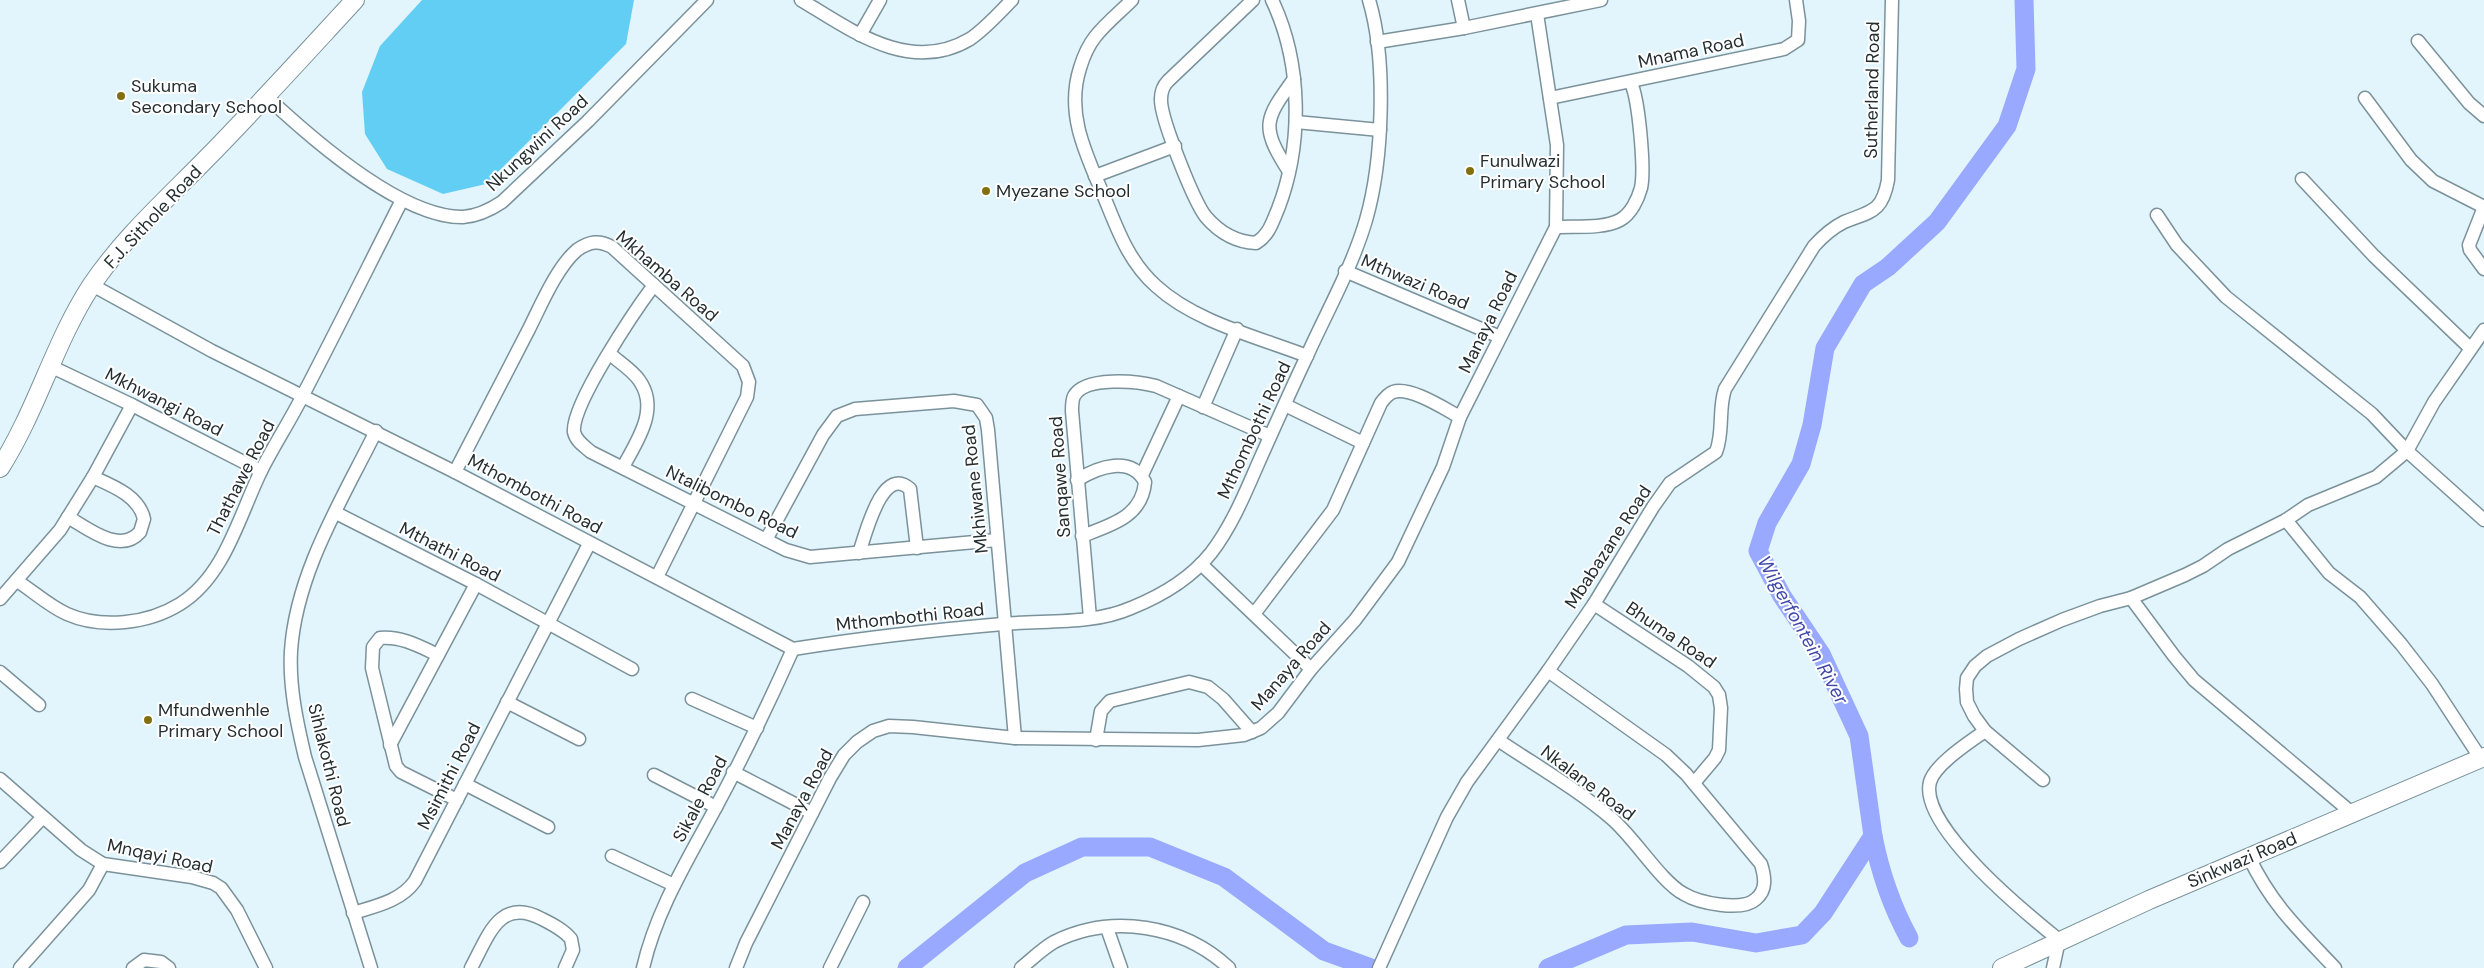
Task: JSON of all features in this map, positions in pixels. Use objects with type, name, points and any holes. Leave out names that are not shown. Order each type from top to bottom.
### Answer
[{"type":"street","name":"F.J. Sithole Road","points":[[0,468],[19,438],[70,322],[92,285],[121,246],[267,97],[355,0]]},
{"type":"street","name":"Nkungwini Road","points":[[267,97],[302,129],[367,177],[402,200],[445,216],[464,217],[486,212],[502,202],[588,121],[707,0]]},
{"type":"street","points":[[801,0],[875,44],[897,50],[920,52],[950,48],[971,38],[1012,0]]},
{"type":"street","points":[[860,35],[880,0]]},
{"type":"street","points":[[1132,0],[1094,38],[1083,58],[1077,79],[1074,104],[1080,138],[1126,250],[1150,280],[1176,302],[1198,314],[1306,356]]},
{"type":"street","points":[[1253,0],[1164,86],[1161,106],[1197,205],[1207,218],[1234,239],[1246,243],[1256,243],[1269,232],[1283,195],[1296,122],[1294,79],[1288,44],[1272,0]]},
{"type":"street","name":"Mthombothi Road","points":[[92,285],[212,351],[376,431],[793,649],[849,640],[1006,623],[1090,618],[1130,609],[1175,586],[1201,564],[1226,530],[1285,405],[1366,221],[1380,130],[1377,42],[1369,0]]},
{"type":"street","points":[[1458,0],[1464,28]]},
{"type":"street","points":[[1377,42],[1464,28],[1601,0]]},
{"type":"street","name":"Mnama Road","points":[[1550,98],[1784,49],[1793,45],[1798,40],[1800,30],[1796,0]]},
{"type":"street","name":"Sutherland Road","points":[[1888,180],[1892,0]]},
{"type":"street","name":"Manaya Road","points":[[736,968],[746,943],[812,813],[844,755],[856,742],[873,731],[889,726],[1015,738],[1096,740],[1224,739],[1261,728],[1278,713],[1311,669],[1355,620],[1398,562],[1443,467],[1460,417],[1556,227],[1557,145],[1537,14]]},
{"type":"street","points":[[2418,41],[2469,103],[2484,116]]},
{"type":"street","points":[[1288,170],[1275,150],[1268,122],[1272,111],[1294,79]]},
{"type":"street","points":[[1556,227],[1610,224],[1622,219],[1638,198],[1641,186],[1639,118],[1635,92],[1631,82]]},
{"type":"street","points":[[2365,98],[2411,160],[2433,180],[2484,207],[2469,244],[2470,250],[2484,269]]},
{"type":"street","points":[[1296,122],[1380,130]]},
{"type":"street","points":[[1095,176],[1175,146]]},
{"type":"street","points":[[2302,179],[2374,256],[2470,348]]},
{"type":"street","name":"Mbabazane Road","points":[[1379,968],[1385,951],[1447,817],[1467,782],[1594,604],[1653,507],[1670,483],[1716,452],[1719,443],[1721,400],[1725,389],[1814,246],[1828,231],[1873,212],[1882,202],[1888,180]]},
{"type":"street","name":"Thathawe Road","points":[[16,581],[66,614],[84,620],[126,622],[146,619],[180,604],[199,588],[213,572],[239,523],[261,471],[303,396],[402,200]]},
{"type":"street","points":[[2157,215],[2177,245],[2226,297],[2372,414],[2407,451],[2484,520]]},
{"type":"street","name":"Mkhamba Road","points":[[455,472],[542,304],[569,259],[577,251],[593,242],[601,241],[612,247],[743,366],[749,382],[747,397],[657,578]]},
{"type":"street","name":"Mthwazi Road","points":[[1345,271],[1500,337]]},
{"type":"street","name":"Ntalibombo Road","points":[[654,285],[620,333],[578,409],[575,434],[579,442],[591,452],[694,502],[786,550],[810,557],[997,540]]},
{"type":"street","points":[[1203,407],[1237,329]]},
{"type":"street","points":[[2043,780],[1985,731],[1967,702],[1967,678],[1974,666],[1986,656],[2019,639],[2093,609],[2131,598],[2185,575],[2203,566],[2228,548],[2286,520],[2316,500],[2376,477],[2407,451],[2434,402],[2484,330]]},
{"type":"street","points":[[610,354],[639,379],[645,391],[648,409],[644,426],[623,467]]},
{"type":"street","name":"Mkhwangi Road","points":[[50,366],[132,405],[261,471]]},
{"type":"street","name":"Sanqawe Road","points":[[1090,618],[1072,411],[1074,395],[1079,391],[1109,381],[1129,381],[1156,386],[1270,436]]},
{"type":"street","points":[[1254,614],[1333,510],[1381,403],[1393,392],[1405,391],[1417,395],[1460,417]]},
{"type":"street","points":[[1142,475],[1179,396]]},
{"type":"street","name":"Mkhiwane Road","points":[[766,540],[827,428],[837,416],[855,409],[954,401],[977,405],[986,418],[1015,738]]},
{"type":"street","points":[[0,599],[60,530],[93,477],[132,405]]},
{"type":"street","points":[[1285,405],[1363,444]]},
{"type":"street","name":"Sihlakothi Road","points":[[371,968],[305,757],[297,725],[292,686],[291,653],[294,623],[315,558],[376,431]]},
{"type":"street","points":[[1077,480],[1091,472],[1109,466],[1131,468],[1142,475],[1145,482],[1143,495],[1132,513],[1115,523],[1082,536]]},
{"type":"street","points":[[68,517],[110,540],[126,541],[140,532],[144,519],[138,504],[126,495],[93,477]]},
{"type":"street","points":[[859,553],[879,498],[886,488],[897,485],[907,486],[910,489],[917,548]]},
{"type":"street","name":"Mthathi Road","points":[[336,513],[476,584],[632,669]]},
{"type":"street","points":[[2286,520],[2329,573],[2360,597],[2401,644],[2432,684],[2482,758]]},
{"type":"street","name":"Msimithi Road","points":[[353,913],[389,901],[408,891],[415,881],[589,544]]},
{"type":"street","points":[[1201,564],[1311,669]]},
{"type":"street","points":[[390,745],[476,584]]},
{"type":"street","points":[[2131,598],[2194,680],[2352,813]]},
{"type":"street","name":"Bhuma Road","points":[[1594,604],[1706,679],[1719,695],[1721,708],[1719,750],[1715,758],[1694,783]]},
{"type":"street","points":[[438,655],[396,638],[380,638],[375,642],[372,654],[372,668],[396,766],[401,772],[457,800]]},
{"type":"street","name":"Sikale Road","points":[[643,968],[650,939],[674,885],[757,728],[793,649]]},
{"type":"street","points":[[1548,671],[1651,743],[1694,783]]},
{"type":"street","points":[[0,672],[39,706]]},
{"type":"street","points":[[1096,740],[1101,711],[1110,700],[1189,682],[1208,687],[1223,699],[1252,732]]},
{"type":"street","points":[[692,700],[757,728]]},
{"type":"street","points":[[507,702],[579,739]]},
{"type":"street","points":[[1985,731],[1932,776],[1929,791],[1932,803],[1956,841],[1994,885],[2059,940],[2053,968]]},
{"type":"street","name":"Nkalane Road","points":[[1498,740],[1610,817],[1635,842],[1672,886],[1682,894],[1712,904],[1745,904],[1753,902],[1762,892],[1764,874],[1761,864],[1694,783]]},
{"type":"street","name":"Sinkwazi Road","points":[[2002,968],[2059,940],[2248,857],[2482,758]]},
{"type":"street","points":[[733,772],[812,813]]},
{"type":"street","points":[[654,775],[716,807]]},
{"type":"street","name":"Mnqayi Road","points":[[0,779],[80,850],[103,864],[192,877],[213,883],[221,888],[234,905],[266,968]]},
{"type":"street","points":[[465,784],[548,827]]},
{"type":"street","points":[[0,862],[43,817]]},
{"type":"street","points":[[612,856],[674,885]]},
{"type":"street","points":[[2248,857],[2266,891],[2283,913],[2335,968]]},
{"type":"street","points":[[20,968],[89,890],[103,864]]},
{"type":"street","points":[[830,968],[863,902]]},
{"type":"street","points":[[471,968],[494,926],[503,916],[510,912],[529,912],[546,921],[571,939],[573,950],[565,968]]},
{"type":"street","points":[[1021,968],[1057,941],[1107,928],[1152,928],[1172,932],[1215,955],[1229,968]]},
{"type":"street","points":[[1107,928],[1121,968]]},
{"type":"street","points":[[133,968],[144,960],[161,962],[168,968]]},
{"type":"shaded area","points":[[422,0],[634,0],[626,44],[486,184],[443,194],[387,169],[365,134],[362,92],[380,46]]},
{"type":"waterway","name":"Wilgerfontein River","points":[[1548,968],[1626,935],[1692,932],[1756,943],[1802,935],[1823,913],[1873,836],[1859,736],[1821,654],[1782,596],[1758,551],[1767,523],[1801,464],[1812,425],[1825,348],[1863,284],[1888,267],[1937,222],[2007,126],[2026,69],[2024,0]]},
{"type":"waterway","points":[[1873,836],[1887,888],[1909,938]]},
{"type":"waterway","name":"Wilgerfontein River","points":[[907,968],[1025,873],[1082,847],[1150,847],[1224,877],[1324,951],[1371,968]]},
{"type":"place","name":"Sukuma Secondary School","points":[[121,96]]},
{"type":"place","name":"Funulwazi Primary School","points":[[1470,171]]},
{"type":"place","name":"Myezane School","points":[[986,191]]},
{"type":"place","name":"Mfundwenhle Primary School","points":[[148,720]]}]
